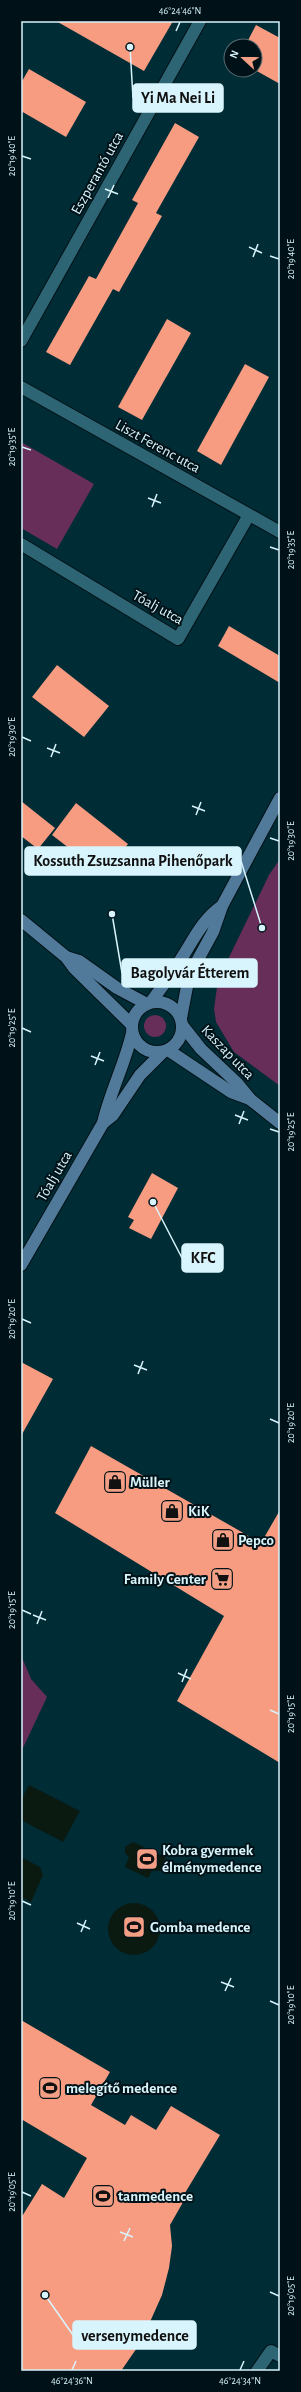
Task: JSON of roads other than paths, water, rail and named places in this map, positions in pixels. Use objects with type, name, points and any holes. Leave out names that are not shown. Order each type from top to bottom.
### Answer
[{"type":"street","name":"Eszperantó utca","points":[[21,341],[200,21]]},
{"type":"street","name":"Liszt Ferenc utca","points":[[21,387],[280,532]]},
{"type":"street","name":"Tóalj utca","points":[[21,544],[178,640],[249,515]]},
{"type":"street","points":[[21,920],[66,957],[74,968],[132,1029],[136,1040],[147,1050],[165,1051],[179,1040],[189,976],[213,932],[222,906],[280,798]]},
{"type":"street","points":[[132,1029],[138,1011],[149,1003],[179,963],[209,914],[222,906]]},
{"type":"street","points":[[66,957],[79,961],[117,988],[149,1003],[166,1003],[177,1011],[182,1022]]},
{"type":"street","name":"Kaszap utca","points":[[182,1022],[201,1049],[237,1083],[251,1100],[280,1123]]},
{"type":"street","name":"Tóalj utca","points":[[21,1265],[103,1123],[106,1111],[127,1057],[132,1029]]},
{"type":"street","name":"Tóalj utca","points":[[103,1123],[113,1115],[140,1075],[165,1051]]},
{"type":"street","name":"Kaszap utca","points":[[165,1051],[231,1092],[251,1100]]},
{"type":"street","points":[[257,2371],[275,2354]]},
{"type":"place","name":"Yi Ma Nei Li","points":[[130,47]]},
{"type":"place","name":"Bagolyvár Étterem","points":[[112,914]]},
{"type":"place","name":"Kossuth Zsuzsanna Pihenőpark","points":[[262,928]]},
{"type":"place","name":"KFC","points":[[153,1202]]},
{"type":"place","name":"Müller","points":[[115,1482]]},
{"type":"place","name":"KiK","points":[[172,1511]]},
{"type":"place","name":"Pepco","points":[[223,1540]]},
{"type":"place","name":"Family Center","points":[[222,1579]]},
{"type":"place","name":"Kobra gyermek élménymedence","points":[[147,1859]]},
{"type":"place","name":"Gomba medence","points":[[134,1927]]},
{"type":"place","name":"melegítő medence","points":[[50,2088]]},
{"type":"place","name":"tanmedence","points":[[103,2196]]},
{"type":"place","name":"versenymedence","points":[[45,2295]]}]
